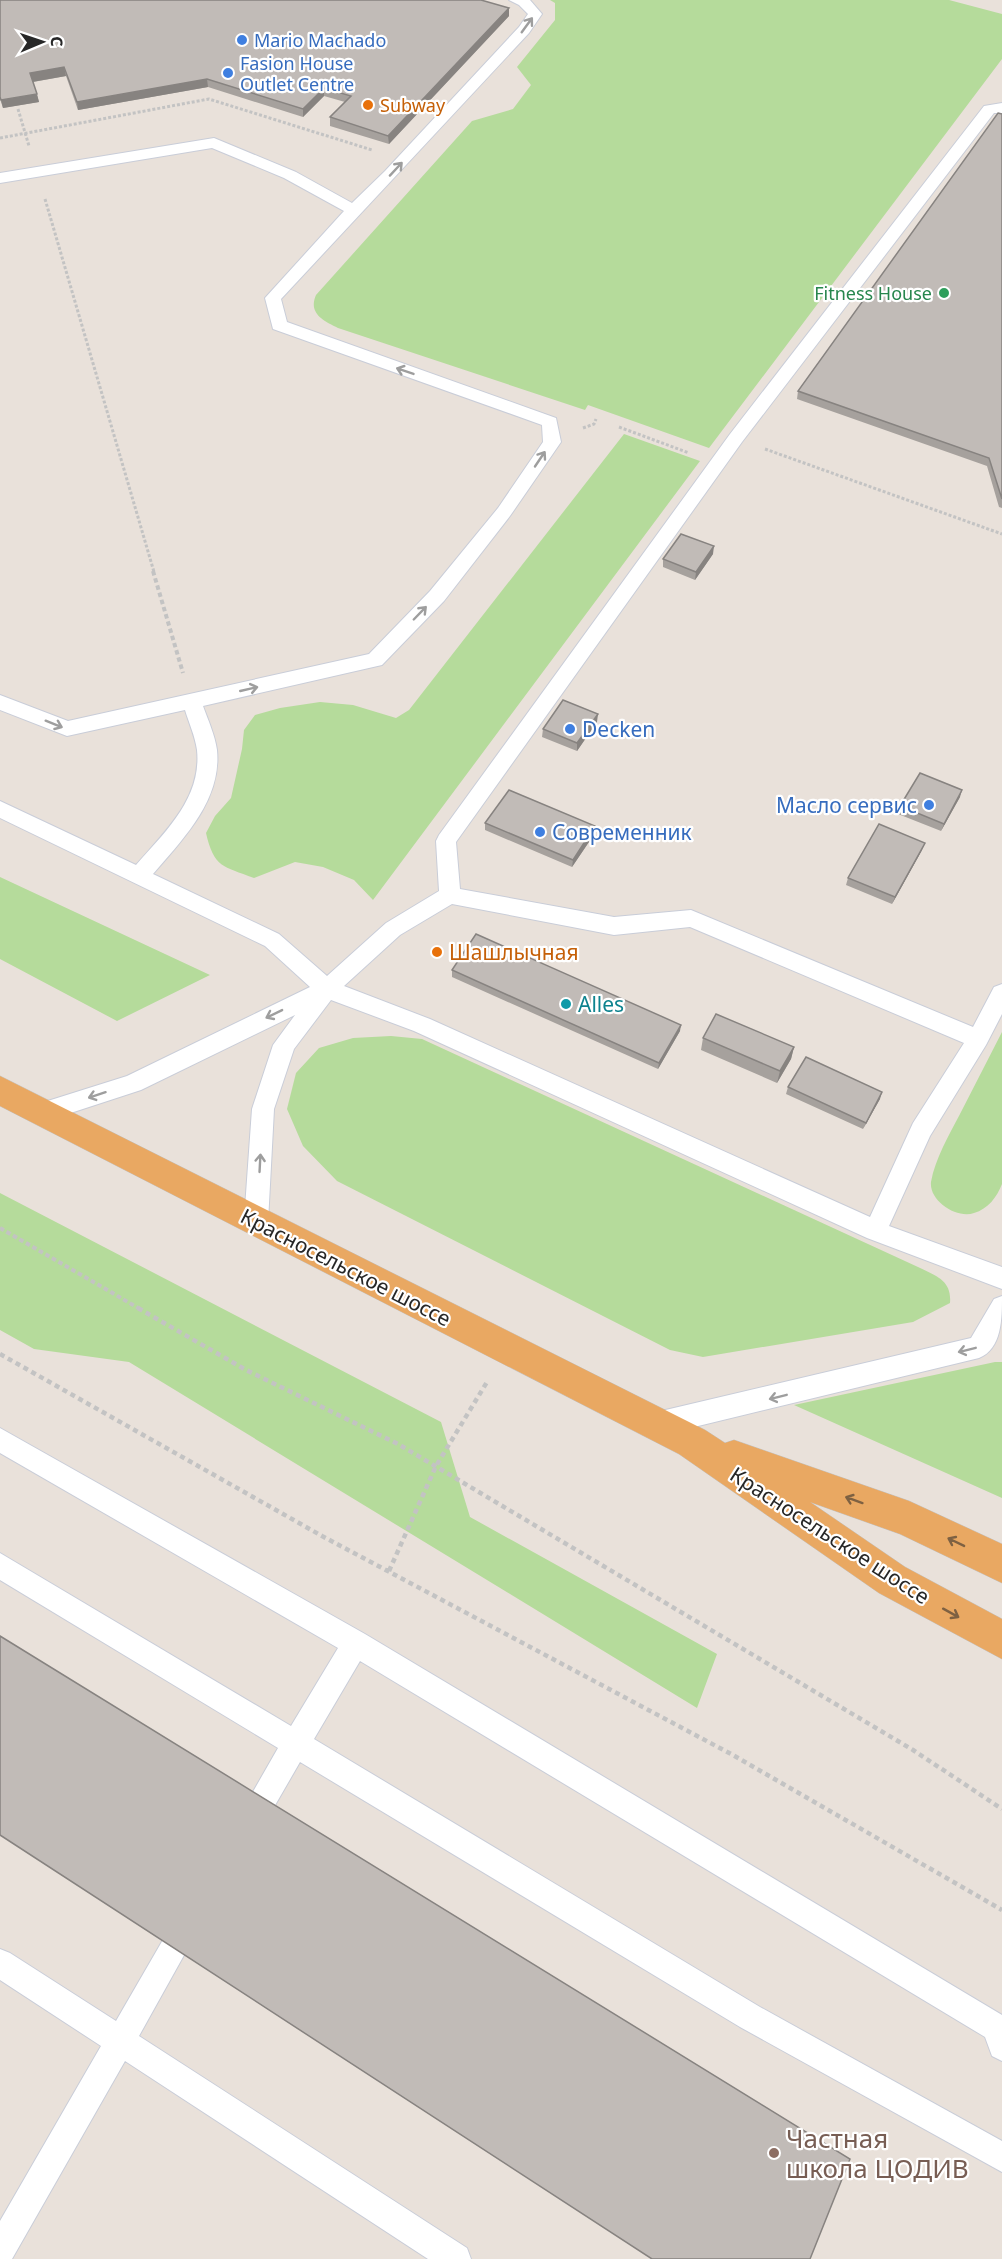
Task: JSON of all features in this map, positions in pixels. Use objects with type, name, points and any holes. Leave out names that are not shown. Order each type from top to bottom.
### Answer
[{"type":"highway","name":"Красносельское шоссе","points":[[0,1090],[692,1442],[892,1580],[1002,1640]]},
{"type":"highway","name":"Красносельское шоссе","points":[[692,1442],[909,1519],[1002,1564]]},
{"type":"lane","points":[[0,702],[67,729],[375,660],[437,596],[504,512],[552,442],[550,422],[279,326],[273,298],[524,30],[535,14],[524,2],[516,0]]},
{"type":"lane","points":[[450,895],[446,841],[736,438],[988,109],[1002,108]]},
{"type":"lane","points":[[0,178],[214,143],[290,175],[354,210]]},
{"type":"lane","points":[[140,875],[195,807],[208,774],[207,750],[192,702]]},
{"type":"lane","points":[[0,809],[272,940],[327,989],[422,1025],[875,1230],[1002,1278]]},
{"type":"lane","points":[[256,1222],[263,1109],[284,1045],[327,989],[393,929],[450,895],[614,926],[691,918],[978,1039]]},
{"type":"lane","points":[[43,1112],[133,1083],[327,989]]},
{"type":"lane","points":[[875,1230],[921,1130],[978,1039],[1002,993]]},
{"type":"lane","points":[[657,1424],[979,1347],[1002,1307]]},
{"type":"lane","points":[[0,1440],[356,1643],[997,2028],[1002,2046]]},
{"type":"lane","points":[[0,1566],[750,2017],[1002,2157]]},
{"type":"lane","points":[[261,1804],[356,1643]]},
{"type":"lane","points":[[0,2250],[174,1948]]},
{"type":"lane","points":[[0,1963],[456,2259]]},
{"type":"path","points":[[18,109],[26,134]]},
{"type":"path","points":[[37,172],[192,702]]},
{"type":"path","points":[[619,427],[652,439]]},
{"type":"path","points":[[736,438],[1002,534]]},
{"type":"path","points":[[0,1228],[246,1370],[398,1444],[436,1466],[913,1750],[1002,1809]]},
{"type":"path","points":[[389,1571],[436,1466],[507,1348]]},
{"type":"path","points":[[0,1354],[389,1571],[731,1754],[1002,1910]]},
{"type":"green space","points":[[550,0],[949,0],[1002,14],[1002,59],[709,448],[588,405],[585,410],[338,328],[315,312],[316,295],[472,121],[513,109],[531,85],[517,67],[555,20],[555,3]]},
{"type":"green space","points":[[624,434],[700,461],[373,900],[354,880],[323,867],[295,862],[254,878],[221,864],[213,853],[206,833],[215,816],[231,798],[244,730],[255,715],[280,708],[320,702],[353,705],[396,718],[409,710]]},
{"type":"green space","points":[[0,877],[210,975],[117,1021],[0,959]]},
{"type":"green space","points":[[1002,1032],[1002,1184],[995,1198],[984,1209],[967,1214],[952,1211],[934,1196],[931,1182],[933,1173],[947,1139]]},
{"type":"green space","points":[[391,1036],[422,1039],[937,1276],[946,1284],[950,1303],[913,1322],[703,1357],[670,1350],[337,1181],[303,1146],[287,1109],[296,1073],[319,1048],[353,1038]]},
{"type":"green space","points":[[0,1193],[441,1422],[470,1517],[717,1654],[697,1708],[129,1362],[34,1349],[0,1330]]},
{"type":"green space","points":[[1002,1362],[1002,1498],[794,1405]]},
{"type":"building","name":"Fasion House Outlet Centre","points":[[0,0],[481,0],[509,8],[388,136],[330,117],[351,96],[324,88],[303,109],[207,79],[77,102],[64,67],[30,73],[37,94],[1,100]]},
{"type":"building","points":[[998,113],[1002,114],[1002,499],[989,458],[798,391]]},
{"type":"building","points":[[681,534],[714,546],[696,572],[663,559]]},
{"type":"building","name":"Decken","points":[[563,700],[598,714],[577,743],[543,729]]},
{"type":"building","name":"Масло сервис","points":[[920,773],[962,790],[944,824],[900,806]]},
{"type":"building","name":"Современник","points":[[509,790],[595,826],[573,860],[485,823]]},
{"type":"building","points":[[879,824],[925,843],[895,897],[848,878]]},
{"type":"building","name":"Alles","points":[[476,934],[681,1025],[659,1063],[452,970]]},
{"type":"building","points":[[716,1014],[794,1047],[780,1071],[703,1038]]},
{"type":"building","points":[[806,1057],[882,1092],[866,1123],[788,1087]]},
{"type":"building","points":[[0,1636],[850,2159],[810,2259],[652,2259],[0,1835]]},
{"type":"place","name":"Mario Machado","points":[[242,40]]},
{"type":"place","name":"Fasion House Outlet Centre","points":[[228,73]]},
{"type":"place","name":"Subway","points":[[368,105]]},
{"type":"place","name":"Fitness House","points":[[944,293]]},
{"type":"place","name":"Decken","points":[[570,729]]},
{"type":"place","name":"Масло сервис","points":[[929,805]]},
{"type":"place","name":"Современник","points":[[540,832]]},
{"type":"place","name":"Шашлычная","points":[[437,952]]},
{"type":"place","name":"Alles","points":[[566,1004]]},
{"type":"place","name":"Частная школа ЦОДИВ","points":[[774,2153]]}]
